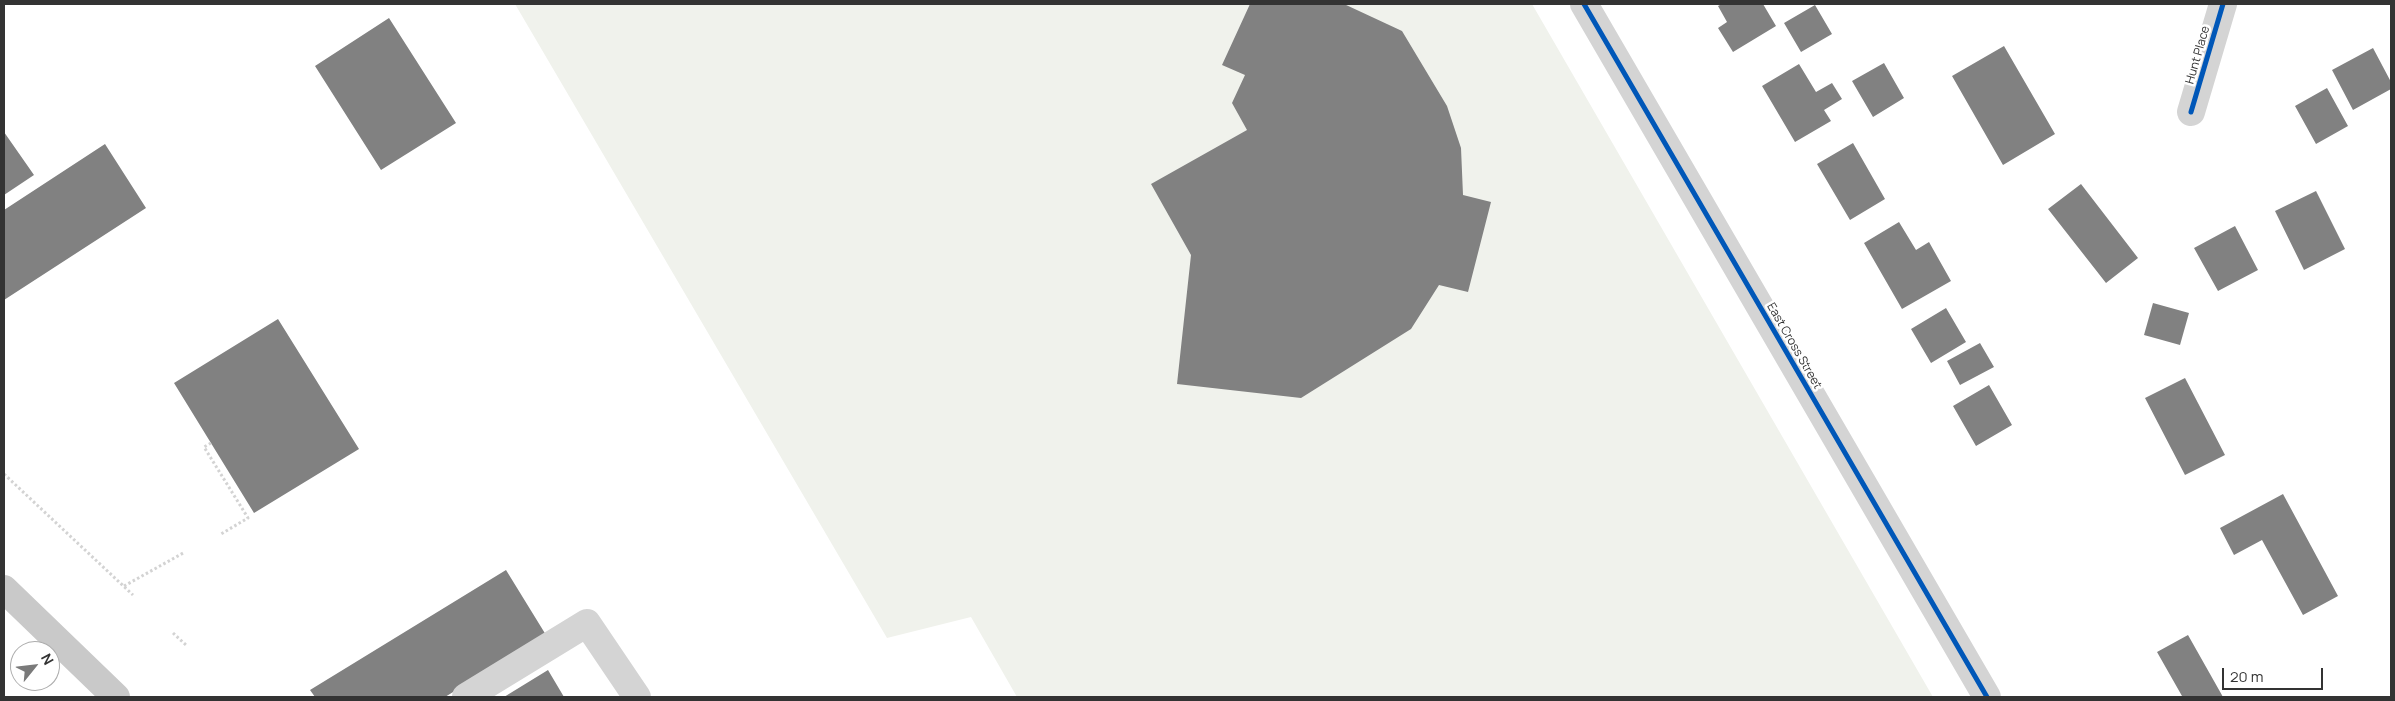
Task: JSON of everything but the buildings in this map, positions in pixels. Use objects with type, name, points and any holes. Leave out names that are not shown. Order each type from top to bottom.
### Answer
[{"type":"main road","points":[[4,589],[116,697]]},
{"type":"street","name":"East Cross Street","points":[[1584,4],[1987,697]]},
{"type":"street","name":"Hunt Place","points":[[2191,112],[2223,4]]},
{"type":"street","points":[[466,697],[587,623],[637,697]]},
{"type":"path","points":[[211,443],[204,447],[248,518],[221,534]]},
{"type":"path","points":[[4,474],[132,595]]},
{"type":"path","points":[[124,586],[185,552]]},
{"type":"path","points":[[173,633],[186,645]]},
{"type":"shaded area","points":[[515,4],[1532,4],[1933,697],[1017,697],[971,617],[887,638]]},
{"type":"cycle path","points":[[1584,4],[1987,697]]},
{"type":"cycle path","points":[[2191,112],[2223,4]]}]
